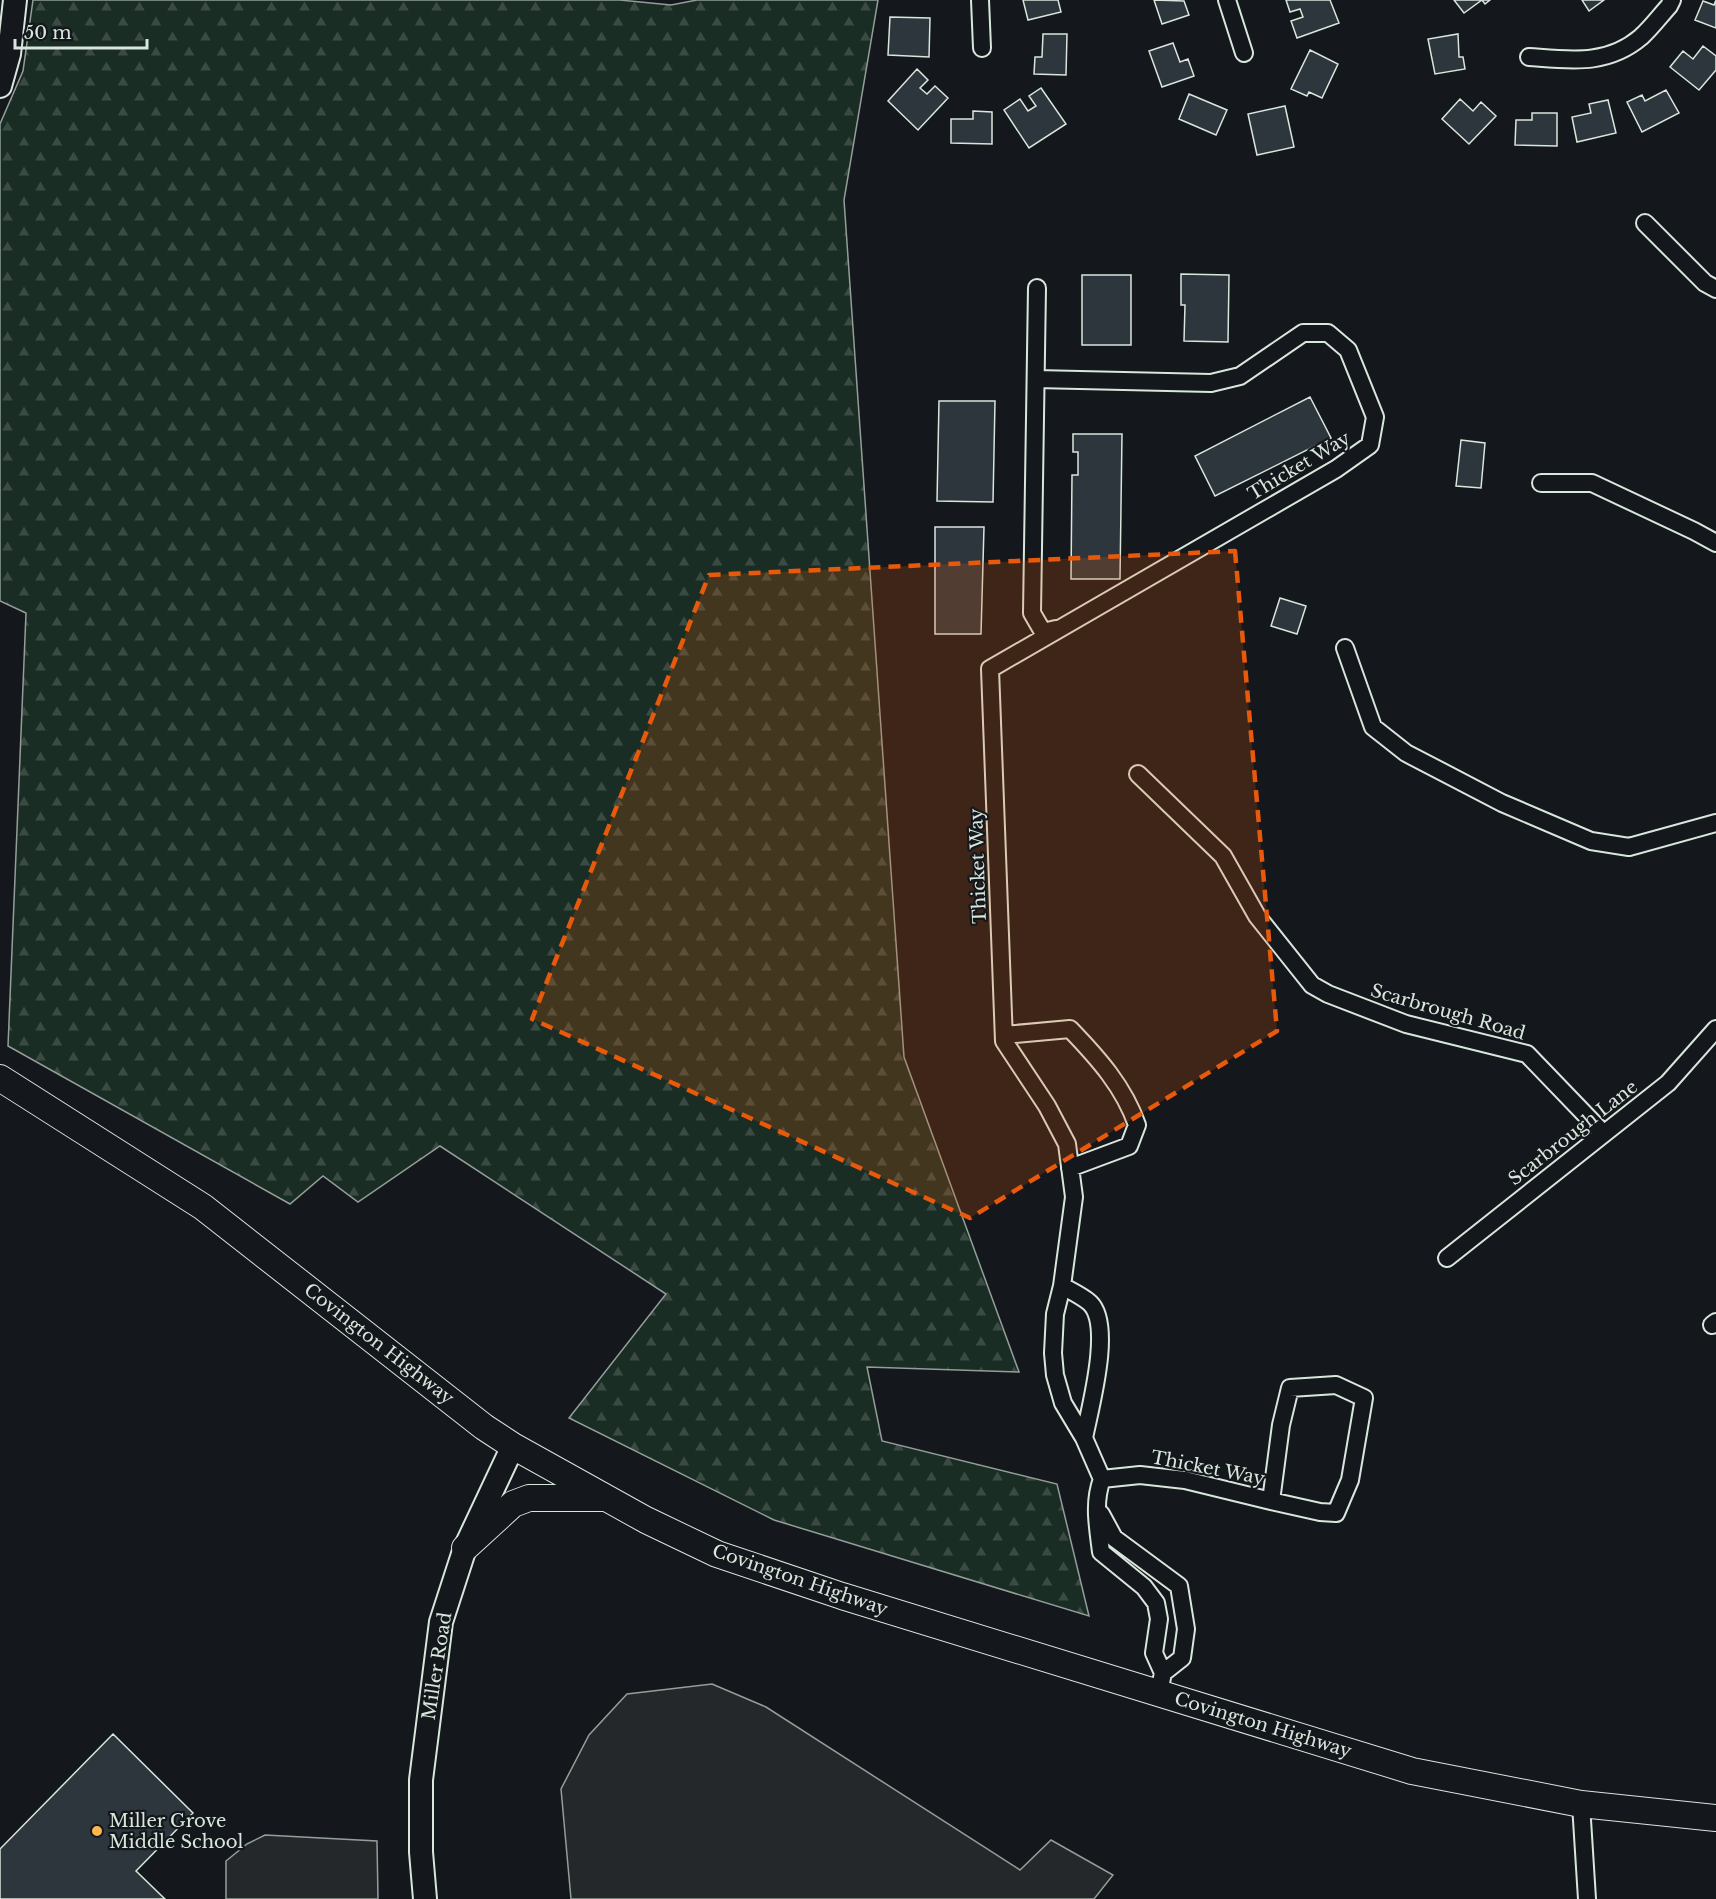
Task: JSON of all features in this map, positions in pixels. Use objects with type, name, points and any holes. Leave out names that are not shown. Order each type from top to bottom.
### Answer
[{"type":"main road","name":"Covington Highway","points":[[0,1078],[203,1207],[484,1427],[513,1446],[646,1520],[717,1554],[842,1596],[1161,1683],[1412,1772],[1581,1804],[1716,1818]]},
{"type":"main road","points":[[465,1548],[513,1504],[529,1498],[607,1498]]},
{"type":"street","points":[[0,86],[9,54],[15,0]]},
{"type":"street","points":[[980,0],[982,48]]},
{"type":"street","points":[[1227,0],[1244,53]]},
{"type":"street","points":[[1529,57],[1578,61],[1606,57],[1640,38],[1670,6],[1671,0]]},
{"type":"street","points":[[1645,223],[1705,283],[1716,289]]},
{"type":"street","points":[[1037,288],[1032,613],[1043,632],[1060,628]]},
{"type":"street","name":"Thicket Way","points":[[1036,379],[1211,383],[1240,376],[1303,333],[1328,333],[1348,350],[1375,417],[1370,446],[1336,469],[990,669],[1004,1041],[1047,1106],[1067,1144],[1074,1197],[1062,1286],[1055,1314],[1053,1353],[1055,1375],[1063,1403],[1084,1438],[1102,1479],[1140,1474],[1185,1480],[1320,1512],[1336,1513],[1350,1480],[1364,1398],[1336,1385],[1290,1388],[1281,1425],[1271,1500]]},
{"type":"street","points":[[1541,483],[1592,483],[1716,543]]},
{"type":"street","points":[[1345,648],[1373,727],[1406,753],[1502,803],[1591,841],[1629,847],[1716,823]]},
{"type":"street","name":"Scarbrough Road","points":[[1138,774],[1223,856],[1257,916],[1312,985],[1328,994],[1406,1024],[1527,1054],[1604,1133]]},
{"type":"street","points":[[1004,1035],[1070,1029],[1098,1058],[1130,1104],[1137,1125],[1129,1146],[1070,1168]]},
{"type":"street","name":"Scarbrough Lane","points":[[1447,1258],[1668,1083],[1716,1029]]},
{"type":"street","points":[[1062,1286],[1091,1303],[1098,1320],[1101,1354],[1084,1438]]},
{"type":"street","name":"Miller Road","points":[[425,1899],[421,1852],[421,1780],[441,1622],[465,1548],[513,1446]]},
{"type":"street","points":[[1102,1479],[1096,1494],[1101,1552],[1144,1587],[1156,1603],[1159,1619],[1154,1653],[1161,1683]]},
{"type":"street","points":[[1096,1503],[1114,1538],[1179,1586],[1186,1629],[1182,1658],[1161,1683]]},
{"type":"street","points":[[1581,1804],[1587,1899]]},
{"type":"highlighted area","points":[[1235,551],[1277,1031],[970,1218],[532,1019],[709,575]]},
{"type":"green space","points":[[33,0],[620,0],[671,5],[697,0],[878,0],[844,200],[904,1057],[1019,1372],[867,1367],[882,1441],[1057,1484],[1089,1616],[774,1520],[569,1418],[666,1294],[440,1146],[358,1202],[323,1176],[290,1204],[8,1046],[26,613],[0,601],[0,124],[23,71]]},
{"type":"shaded area","points":[[712,1684],[766,1707],[1020,1870],[1051,1840],[1113,1875],[1094,1899],[571,1899],[561,1789],[589,1735],[627,1694]]},
{"type":"shaded area","points":[[265,1835],[377,1841],[378,1899],[226,1899],[226,1861],[247,1844]]},
{"type":"building","points":[[1023,0],[1058,0],[1061,12],[1028,20]]},
{"type":"building","points":[[1154,0],[1184,1],[1189,15],[1162,24]]},
{"type":"building","points":[[1286,0],[1330,0],[1339,23],[1297,38],[1291,21],[1303,17],[1300,9],[1290,12]]},
{"type":"building","points":[[1454,0],[1482,0],[1464,13]]},
{"type":"building","points":[[1582,0],[1604,0],[1589,11]]},
{"type":"building","points":[[1716,0],[1716,28],[1695,20],[1703,1],[1714,5]]},
{"type":"building","points":[[890,17],[930,18],[929,57],[888,55]]},
{"type":"building","points":[[1043,34],[1067,34],[1066,75],[1034,74],[1035,57],[1042,57]]},
{"type":"building","points":[[1458,34],[1459,57],[1463,57],[1465,69],[1435,74],[1428,39]]},
{"type":"building","points":[[1173,43],[1180,62],[1188,59],[1194,76],[1162,87],[1149,51]]},
{"type":"building","points":[[1703,46],[1716,56],[1716,70],[1699,90],[1670,67],[1683,51],[1693,59]]},
{"type":"building","points":[[1310,50],[1338,64],[1322,98],[1309,92],[1307,96],[1291,89]]},
{"type":"building","points":[[917,69],[928,80],[920,88],[927,94],[935,86],[948,98],[918,130],[888,101]]},
{"type":"building","points":[[1041,88],[1066,124],[1029,148],[1004,110],[1020,99],[1028,111],[1036,106],[1029,96]]},
{"type":"building","points":[[1666,90],[1679,113],[1642,132],[1627,102],[1642,95],[1645,101]]},
{"type":"building","points":[[1189,94],[1227,110],[1216,135],[1179,119]]},
{"type":"building","points":[[1460,99],[1473,111],[1481,102],[1496,116],[1469,144],[1442,119]]},
{"type":"building","points":[[1608,100],[1616,133],[1577,142],[1572,117],[1591,113],[1589,104]]},
{"type":"building","points":[[1285,106],[1294,147],[1257,155],[1248,114]]},
{"type":"building","points":[[973,111],[992,112],[992,144],[951,143],[951,119],[973,119]]},
{"type":"building","points":[[1532,113],[1557,113],[1557,146],[1515,145],[1516,120],[1532,120]]},
{"type":"building","points":[[1181,274],[1229,275],[1228,342],[1184,341],[1185,305],[1181,305]]},
{"type":"building","points":[[1082,275],[1131,275],[1131,345],[1082,345]]},
{"type":"building","points":[[1310,397],[1331,438],[1215,496],[1195,456]]},
{"type":"building","points":[[939,401],[995,401],[993,502],[937,501]]},
{"type":"building","points":[[1073,434],[1122,434],[1120,579],[1071,579],[1072,475],[1078,475],[1078,452],[1073,452]]},
{"type":"building","points":[[1461,440],[1485,443],[1481,488],[1456,486]]},
{"type":"building","points":[[935,527],[984,527],[981,634],[935,634]]},
{"type":"building","points":[[1280,598],[1306,606],[1297,634],[1271,626]]},
{"type":"building","name":"Miller Grove Middle School","points":[[113,1734],[193,1813],[136,1871],[165,1899],[0,1899],[0,1849]]},
{"type":"place","name":"Miller Grove Middle School","points":[[97,1831]]}]
